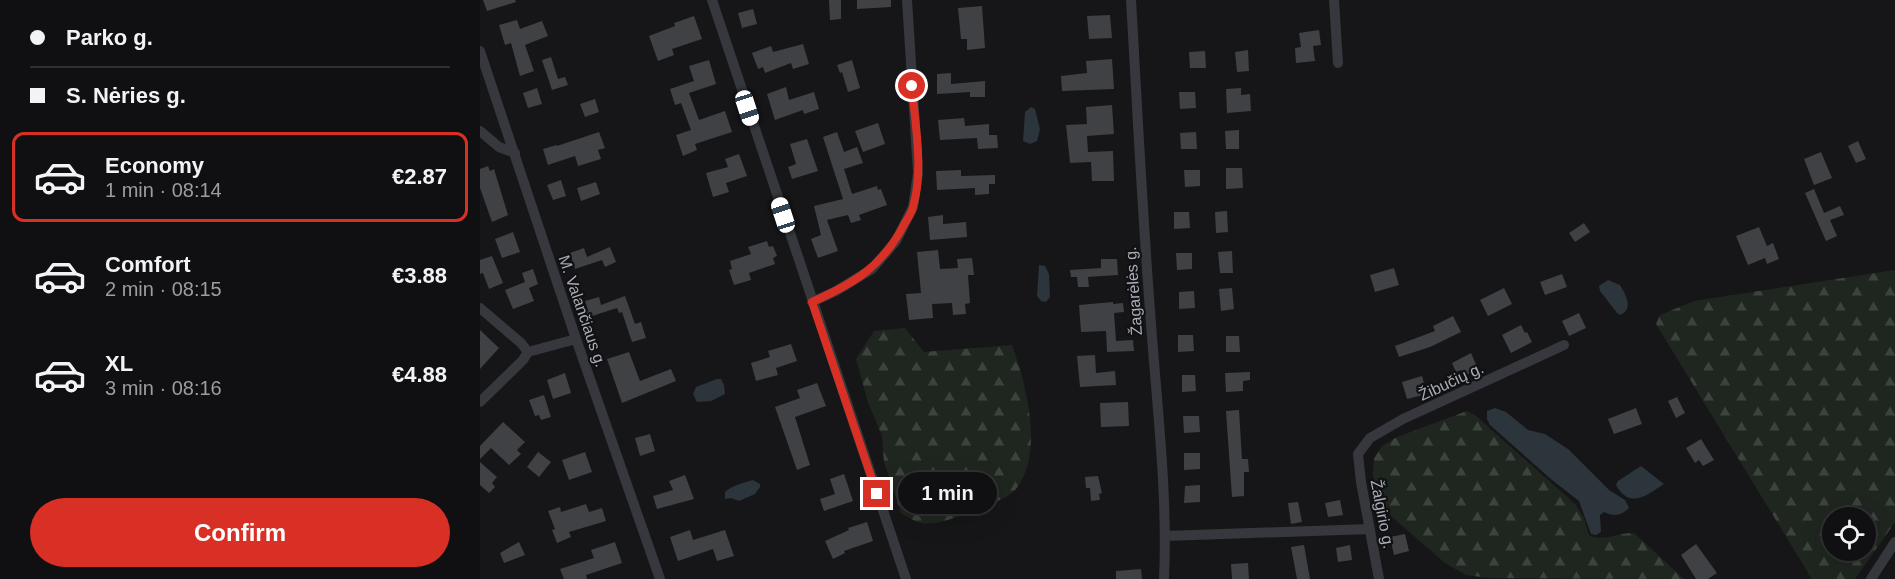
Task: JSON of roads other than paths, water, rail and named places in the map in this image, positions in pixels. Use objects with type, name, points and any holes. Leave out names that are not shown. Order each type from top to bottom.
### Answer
[{"type":"street","points":[[712,0],[906,579]]},
{"type":"street","points":[[812,302],[836,291],[872,269],[896,241],[913,207],[918,172],[907,0]]},
{"type":"street","name":"Žagarėlės g.","points":[[1131,0],[1144,243],[1160,447],[1165,536],[1164,579]]},
{"type":"street","points":[[1334,0],[1338,63]]},
{"type":"street","name":"M. Valančiaus g.","points":[[480,51],[576,339],[660,579]]},
{"type":"street","points":[[480,131],[499,147],[515,153]]},
{"type":"street","points":[[480,308],[528,352]]},
{"type":"street","points":[[480,402],[523,360],[528,352],[576,339]]},
{"type":"street","name":"Žibučių g.","points":[[1358,454],[1370,438],[1403,419],[1564,345]]},
{"type":"street","name":"Žalgirio g.","points":[[1358,454],[1379,579]]},
{"type":"street","points":[[1165,536],[1370,530]]},
{"type":"street","points":[[1871,579],[1895,542]]}]
